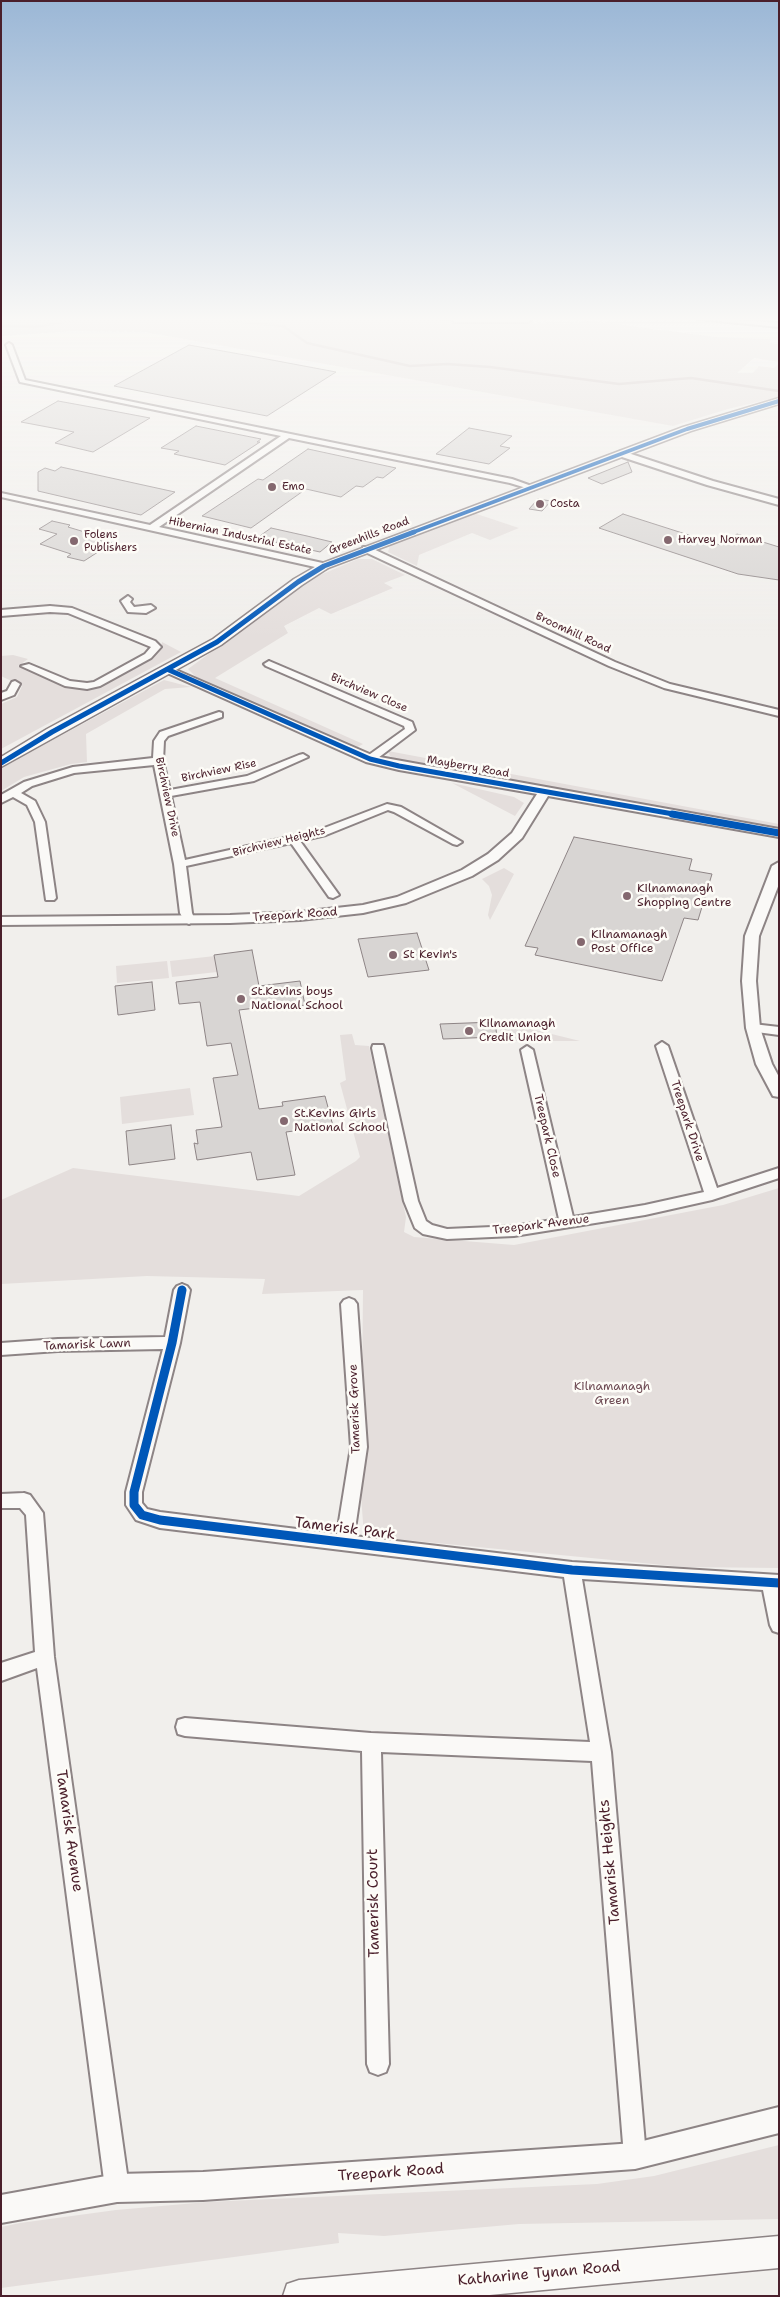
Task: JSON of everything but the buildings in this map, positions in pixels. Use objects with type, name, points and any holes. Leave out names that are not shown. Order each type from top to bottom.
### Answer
[{"type":"main road","name":"Greenhills Road","points":[[1,762],[217,642],[298,582],[324,566],[704,424]]},
{"type":"main road","name":"Katharine Tynan Road","points":[[299,2296],[779,2252]]},
{"type":"street","points":[[229,424],[512,481],[533,488]]},
{"type":"street","name":"Hibernian Industrial Estate","points":[[152,528],[286,436]]},
{"type":"street","points":[[622,454],[710,483],[779,502]]},
{"type":"street","name":"Hibernian Industrial Estate","points":[[1,495],[324,566]]},
{"type":"street","name":"Broomhill Road","points":[[366,549],[612,664],[667,686],[779,712]]},
{"type":"street","points":[[124,614],[125,601],[128,599]]},
{"type":"street","points":[[105,624],[124,614],[151,608]]},
{"type":"street","points":[[1,613],[50,609],[69,610],[156,646],[154,651],[97,684],[87,686],[68,684],[26,666]]},
{"type":"street","name":"Birchview Close","points":[[269,664],[408,724],[410,730],[370,759]]},
{"type":"street","name":"Mayberry Road","points":[[169,670],[370,759],[399,766],[779,833]]},
{"type":"street","points":[[1,697],[11,693],[15,684]]},
{"type":"street","name":"Birchview Drive","points":[[189,920],[186,913],[180,864],[158,761],[159,741],[164,734],[220,715]]},
{"type":"street","name":"Birchview Rise","points":[[166,794],[250,779],[303,757]]},
{"type":"street","points":[[1,800],[28,784],[73,770],[158,761]]},
{"type":"street","name":"Treepark Road","points":[[1,921],[189,920],[300,916],[363,909],[400,900],[467,873],[493,857],[517,835],[545,791]]},
{"type":"street","points":[[14,793],[32,803],[40,822],[50,898]]},
{"type":"street","name":"Birchview Heights","points":[[180,864],[322,833],[387,807],[397,810],[456,842]]},
{"type":"street","points":[[294,840],[332,896]]},
{"type":"street","points":[[779,866],[750,946],[749,981],[753,1028],[764,1064],[779,1092]]},
{"type":"street","points":[[753,1028],[779,1031]]},
{"type":"street","name":"Treepark Drive","points":[[662,1046],[712,1195]]},
{"type":"street","name":"Treepark Avenue","points":[[378,1048],[411,1201],[420,1224],[428,1230],[447,1234],[514,1231],[567,1223],[645,1210],[712,1195],[779,1173]]},
{"type":"street","name":"Treepark Close","points":[[527,1050],[567,1223]]},
{"type":"street","name":"Tamerisk Park","points":[[182,1290],[172,1343],[134,1492],[134,1505],[142,1515],[160,1520],[572,1570],[774,1582]]},
{"type":"street","name":"Tamerisk Grove","points":[[343,1543],[348,1528],[359,1447],[349,1304]]},
{"type":"street","name":"Tamarisk Lawn","points":[[1,1349],[58,1345],[172,1343]]},
{"type":"street","name":"Tamarisk Avenue","points":[[1,1501],[24,1500],[34,1513],[45,1657],[117,2188]]},
{"type":"street","name":"Tamarisk Heights","points":[[572,1570],[601,1752],[635,2156]]},
{"type":"street","points":[[774,1582],[779,1625]]},
{"type":"street","points":[[1,1672],[45,1657]]},
{"type":"street","points":[[185,1727],[370,1742],[601,1752]]},
{"type":"street","name":"Tamerisk Court","points":[[370,1742],[378,2064]]},
{"type":"street","name":"Treepark Road","points":[[1,2209],[117,2188],[203,2186],[635,2156],[779,2120]]},
{"type":"green space","points":[[474,513],[519,528],[490,540],[472,533],[419,555],[417,566],[388,552],[390,545]]},
{"type":"green space","points":[[358,559],[372,559],[405,575],[384,583],[393,588],[331,614],[319,608],[284,626],[288,633],[215,678],[363,744],[356,748],[196,677],[188,669],[313,578]]},
{"type":"green space","points":[[162,642],[181,652],[1,749],[1,704],[17,697],[22,686],[1,676],[1,656],[13,655],[28,659],[18,666],[67,687],[86,689],[154,655],[161,649]]},
{"type":"green space","points":[[164,680],[191,687],[165,689],[86,734],[87,762],[71,764],[24,777],[1,791],[1,768]]},
{"type":"green space","points":[[388,751],[779,824],[779,830],[396,760],[390,756]]},
{"type":"green space","points":[[452,783],[514,797],[524,803],[515,816]]},
{"type":"green space","points":[[504,868],[514,874],[490,920],[488,915],[492,895],[489,886],[482,879]]},
{"type":"green space","points":[[215,956],[217,972],[172,977],[170,961]]},
{"type":"green space","points":[[167,961],[169,978],[117,983],[116,966]]},
{"type":"green space","points":[[499,1021],[580,1041],[502,1041]]},
{"type":"green space","name":"Kilnamanagh Green","points":[[352,1034],[355,1045],[369,1046],[406,1217],[404,1232],[414,1237],[514,1245],[723,1205],[779,1188],[779,1568],[684,1567],[364,1536],[361,1495],[363,1290],[262,1294],[265,1279],[147,1276],[1,1284],[1,1200],[73,1168],[299,1196],[356,1161],[360,1157],[340,1083],[346,1080],[340,1035]]},
{"type":"green space","points":[[190,1088],[194,1115],[122,1124],[120,1097]]},
{"type":"green space","points":[[779,2145],[779,2219],[519,2224],[384,2236],[338,2233],[339,2243],[1,2288],[1,2227],[20,2223],[116,2210],[207,2202],[597,2184],[654,2176]]},
{"type":"cycle path","points":[[1,763],[52,732],[217,642],[298,582],[324,566],[703,424]]},
{"type":"cycle path","points":[[169,670],[370,759],[399,766],[779,833]]},
{"type":"cycle path","points":[[182,1290],[172,1343],[134,1492],[134,1505],[142,1515],[160,1520],[572,1570],[779,1583]]},
{"type":"place","name":"Emo","points":[[272,487]]},
{"type":"place","name":"Costa","points":[[540,504]]},
{"type":"place","name":"Harvey Norman","points":[[668,540]]},
{"type":"place","name":"Folens Publishers","points":[[74,541]]},
{"type":"place","name":"Kilnamanagh Shopping Centre","points":[[627,896]]},
{"type":"place","name":"Kilnamanagh Post Office","points":[[581,942]]},
{"type":"place","name":"St Kevin's","points":[[393,955]]},
{"type":"place","name":"St.Kevins boys National School","points":[[241,999]]},
{"type":"place","name":"Kilnamanagh Credit Union","points":[[469,1031]]},
{"type":"place","name":"St.Kevins Girls National School","points":[[284,1121]]}]
